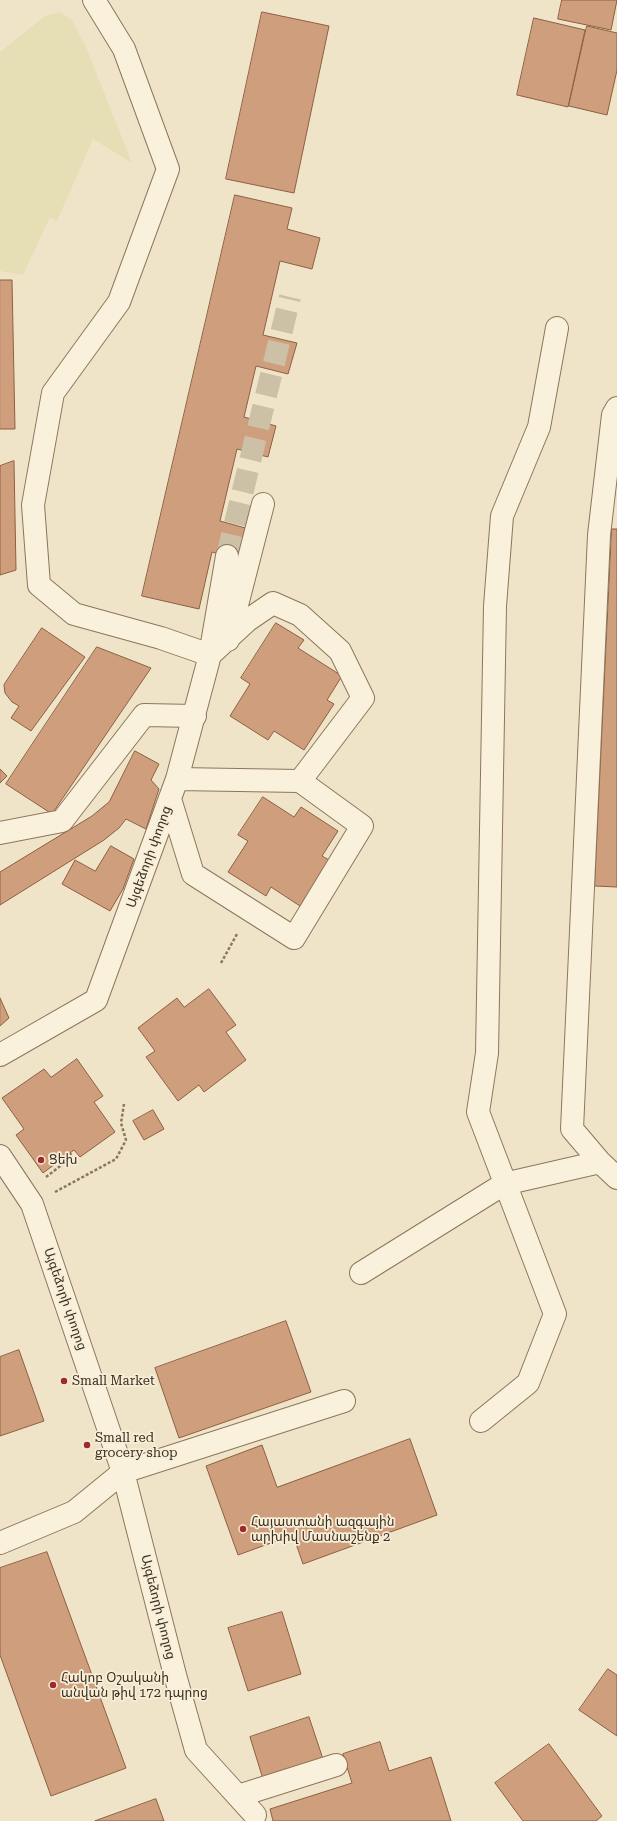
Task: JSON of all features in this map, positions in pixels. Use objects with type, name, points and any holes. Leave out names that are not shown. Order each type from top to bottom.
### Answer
[{"type":"street","points":[[94,0],[124,49],[168,169],[119,302],[54,393],[33,505],[39,585],[74,614],[161,638],[210,655],[248,620],[273,603],[300,615],[340,651],[362,698],[300,781]]},
{"type":"street","points":[[481,1421],[528,1383],[555,1314],[504,1184],[478,1112],[487,1053],[495,606],[502,516],[540,427],[557,328]]},
{"type":"street","points":[[617,408],[613,415],[599,535],[572,1129],[600,1162],[617,1178]]},
{"type":"street","points":[[228,640],[263,504]]},
{"type":"street","name":"Այգեձորի փողոց","points":[[0,1055],[96,1000],[173,789],[195,716],[210,655],[227,556]]},
{"type":"street","points":[[0,833],[62,821],[144,715],[195,716]]},
{"type":"street","points":[[300,781],[362,826],[294,938],[249,911],[193,874],[173,789],[300,781]]},
{"type":"street","name":"Այգեձորի փողոց","points":[[0,1156],[32,1204],[124,1472],[175,1675],[196,1750],[255,1815]]},
{"type":"street","points":[[361,1273],[504,1184],[600,1162]]},
{"type":"street","points":[[0,1542],[74,1512],[124,1472],[344,1401]]},
{"type":"street","points":[[238,1796],[336,1764]]},
{"type":"path","points":[[221,963],[249,911]]},
{"type":"path","points":[[32,1204],[116,1159],[126,1140],[121,1123],[124,1104]]},
{"type":"path","points":[[58,1168],[72,1157],[70,1154]]},
{"type":"shaded area","points":[[60,12],[72,20],[86,47],[132,163],[93,139],[57,221],[50,217],[23,275],[0,271],[0,52],[45,16]]},
{"type":"building","points":[[562,0],[617,0],[611,30],[558,19]]},
{"type":"building","points":[[262,12],[329,26],[294,193],[226,179]]},
{"type":"building","points":[[534,18],[585,30],[568,107],[517,95]]},
{"type":"building","points":[[587,26],[617,33],[617,70],[607,115],[569,106]]},
{"type":"building","points":[[235,195],[292,208],[287,229],[320,238],[312,269],[280,261],[263,335],[297,343],[288,374],[256,366],[244,417],[276,426],[268,457],[237,449],[220,521],[249,529],[241,560],[212,552],[199,609],[142,596]]},
{"type":"building","points":[[0,280],[12,280],[15,429],[0,429]]},
{"type":"building","points":[[14,461],[16,570],[0,575],[0,466]]},
{"type":"building","points":[[612,529],[617,529],[617,887],[595,886]]},
{"type":"building","points":[[276,623],[304,640],[298,648],[342,676],[327,700],[334,704],[304,750],[274,731],[268,740],[230,716],[250,684],[241,678]]},
{"type":"building","points":[[42,628],[85,657],[31,731],[11,718],[19,706],[12,702],[5,693],[4,685]]},
{"type":"building","points":[[97,647],[151,668],[52,814],[6,784]]},
{"type":"building","points":[[135,751],[159,764],[151,780],[159,789],[146,829],[126,819],[119,828],[104,840],[0,905],[0,872],[92,816],[109,802]]},
{"type":"building","points":[[0,769],[7,776],[0,783]]},
{"type":"building","points":[[263,797],[294,817],[301,807],[338,831],[322,856],[329,860],[300,906],[271,887],[266,896],[228,872],[248,841],[238,835]]},
{"type":"building","points":[[111,846],[134,859],[123,889],[110,911],[62,884],[75,860],[95,871]]},
{"type":"building","points":[[209,989],[236,1025],[226,1032],[246,1060],[204,1092],[199,1085],[178,1101],[146,1057],[155,1051],[138,1028],[177,998],[184,1007]]},
{"type":"building","points":[[0,998],[9,1018],[0,1026]]},
{"type":"building","points":[[77,1059],[103,1096],[94,1102],[115,1132],[80,1157],[74,1150],[43,1173],[16,1135],[24,1129],[2,1098],[44,1069],[51,1077]]},
{"type":"building","points":[[153,1110],[164,1129],[144,1140],[133,1121]]},
{"type":"building","points":[[286,1321],[311,1392],[179,1438],[155,1368]]},
{"type":"building","points":[[19,1350],[44,1421],[0,1436],[0,1357]]},
{"type":"building","points":[[410,1439],[437,1515],[303,1564],[293,1535],[238,1555],[206,1466],[262,1445],[277,1487]]},
{"type":"building","name":"Հակոբ Օշականի անվան թիվ 172 դպրոց","points":[[47,1552],[126,1768],[51,1796],[0,1655],[0,1568]]},
{"type":"building","points":[[282,1612],[301,1674],[248,1691],[228,1628]]},
{"type":"building","points":[[608,1669],[617,1675],[617,1736],[579,1710]]},
{"type":"building","points":[[309,1717],[323,1759],[263,1779],[250,1737]]},
{"type":"building","points":[[380,1742],[389,1771],[431,1757],[451,1821],[273,1821],[270,1809],[352,1783],[343,1754]]},
{"type":"building","points":[[549,1744],[602,1816],[596,1821],[523,1821],[495,1783]]},
{"type":"building","points":[[156,1799],[164,1821],[95,1821]]},
{"type":"tunnel","points":[[227,556],[290,297]]},
{"type":"place","name":"Ցեխ","points":[[41,1160]]},
{"type":"place","name":"Small Market","points":[[64,1381]]},
{"type":"place","name":"Small red grocery shop","points":[[87,1445]]},
{"type":"place","name":"Հայաստանի ազգային արխիվ Մասնաշենք 2","points":[[243,1529]]},
{"type":"place","name":"Հակոբ Օշականի անվան թիվ 172 դպրոց","points":[[53,1685]]}]
